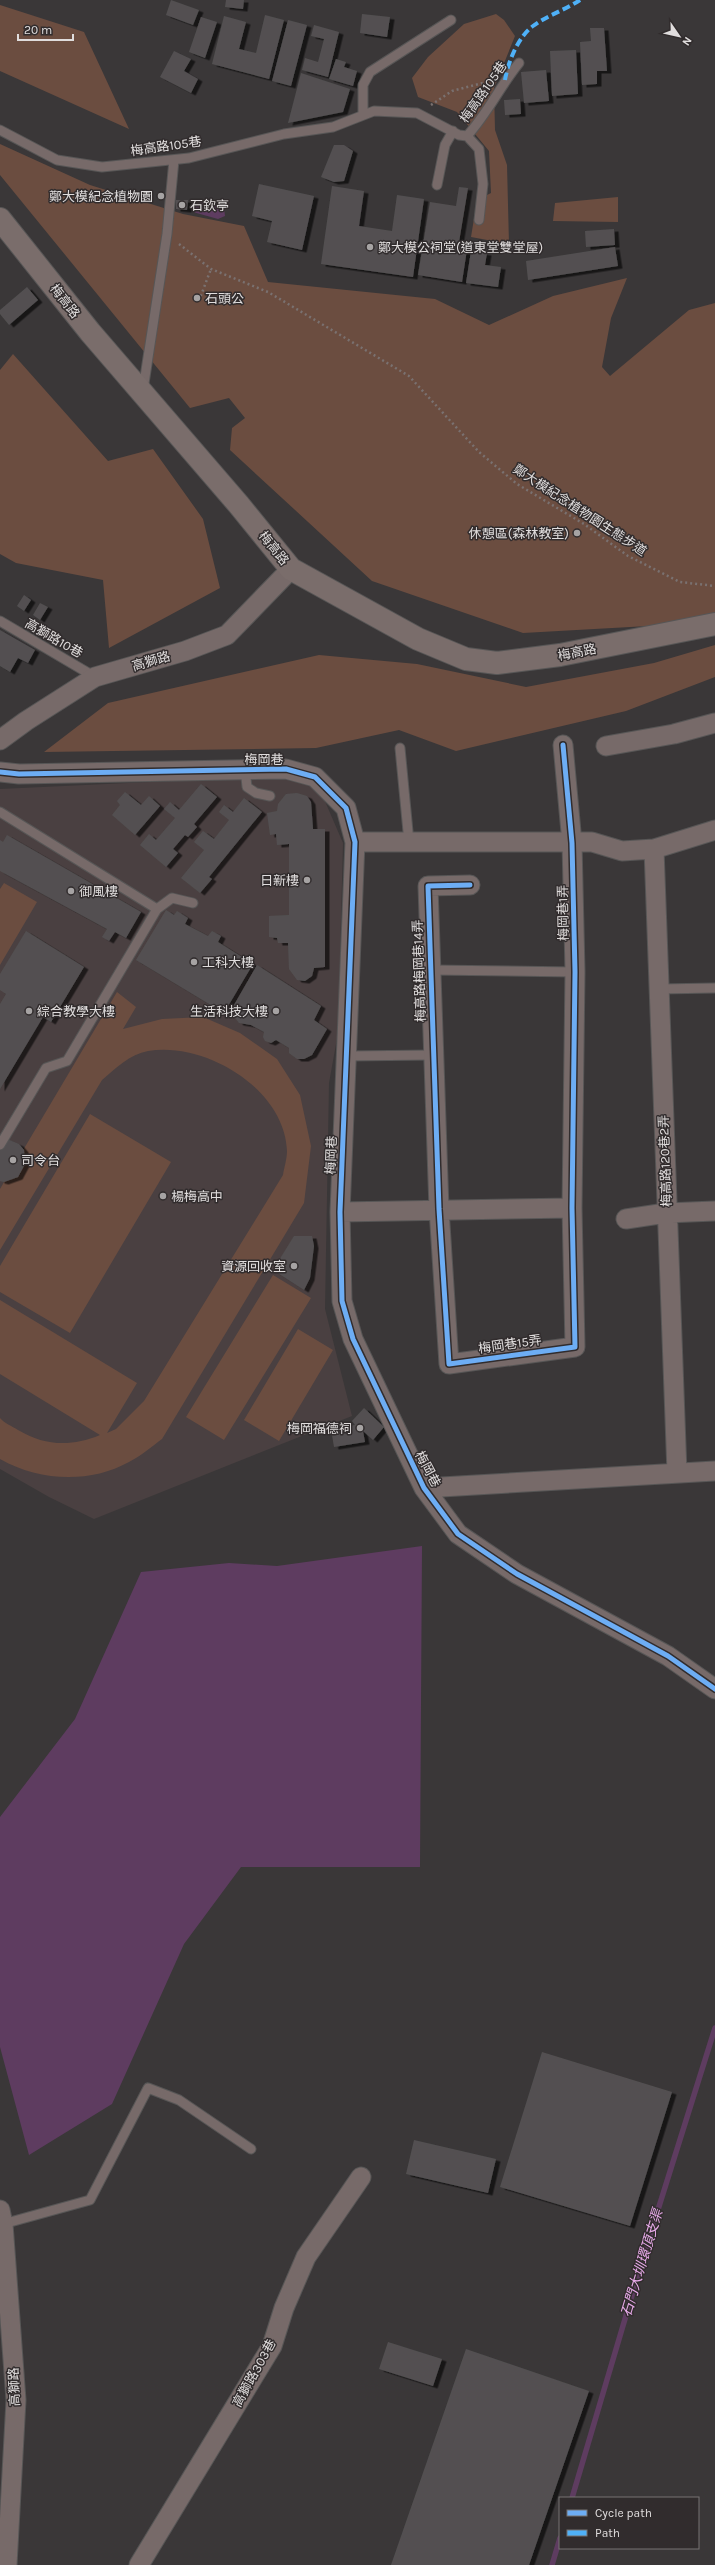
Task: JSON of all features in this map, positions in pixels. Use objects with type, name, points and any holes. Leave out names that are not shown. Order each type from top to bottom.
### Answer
[{"type":"street","name":"梅高路","points":[[0,219],[90,332],[239,504],[291,569],[418,639],[466,659],[497,663],[560,656],[715,624]]},
{"type":"street","name":"高獅路","points":[[0,740],[26,721],[95,677],[185,651],[226,635],[291,569]]},
{"type":"street","points":[[606,746],[674,734],[715,723]]},
{"type":"street","name":"梅岡巷1弄","points":[[563,745],[572,843],[575,972],[574,1080]]},
{"type":"street","name":"梅岡巷","points":[[0,772],[19,774],[286,769],[315,777],[346,808],[354,842],[340,1212],[342,1301],[352,1339],[424,1488],[458,1534],[517,1574],[668,1656],[715,1689]]},
{"type":"street","points":[[354,842],[592,842],[622,851],[654,849],[715,830]]},
{"type":"street","name":"梅高路120巷2弄","points":[[654,849],[676,1473]]},
{"type":"street","name":"梅高路梅岡巷14弄","points":[[435,1097],[428,886],[470,885]]},
{"type":"street","name":"梅岡巷15弄","points":[[435,1097],[439,1209],[449,1364],[575,1347],[572,1208],[574,1080]]},
{"type":"street","points":[[340,1212],[439,1209],[572,1208]]},
{"type":"street","points":[[626,1219],[666,1213],[715,1211]]},
{"type":"street","points":[[424,1488],[715,1471]]},
{"type":"street","name":"高獅路303巷","points":[[139,2565],[272,2346],[284,2308],[306,2257],[361,2177]]},
{"type":"street","name":"高獅路","points":[[2,2217],[16,2400],[7,2565]]},
{"type":"lane","points":[[363,114],[363,85],[370,72],[451,20]]},
{"type":"lane","name":"梅高路105巷","points":[[467,136],[484,117],[505,80],[519,63]]},
{"type":"lane","name":"梅高路105巷","points":[[0,130],[57,160],[102,167],[189,158],[284,134],[333,127],[363,114],[374,111],[417,113],[453,131],[467,136],[479,149],[482,184],[479,220]]},
{"type":"lane","points":[[437,185],[445,145],[453,131]]},
{"type":"lane","points":[[143,393],[167,234],[174,160]]},
{"type":"lane","name":"高獅路10巷","points":[[0,621],[95,677]]},
{"type":"lane","points":[[400,748],[409,842]]},
{"type":"lane","points":[[245,770],[247,787],[256,793],[270,796]]},
{"type":"lane","points":[[0,812],[157,909]]},
{"type":"lane","points":[[0,1145],[46,1068],[67,1061],[157,909],[172,898],[193,903]]},
{"type":"lane","name":"梅高路梅岡巷14弄","points":[[430,970],[575,972]]},
{"type":"lane","points":[[659,989],[715,988]]},
{"type":"lane","points":[[346,1056],[433,1055]]},
{"type":"lane","points":[[2,2217],[90,2200],[148,2088],[179,2100],[251,2149]]},
{"type":"path","points":[[426,117],[432,104],[452,91],[497,79]]},
{"type":"path","points":[[197,298],[200,298],[211,270]]},
{"type":"shaded area","points":[[0,5],[84,32],[129,129],[0,71]]},
{"type":"shaded area","points":[[496,14],[504,20],[515,36],[494,88],[495,130],[507,165],[509,244],[471,237],[477,200],[491,193],[489,151],[457,112],[418,97],[412,78],[428,57],[464,24]]},
{"type":"shaded area","points":[[0,144],[90,185],[183,214],[244,226],[268,282],[435,299],[489,325],[553,296],[627,278],[611,318],[602,367],[610,376],[689,310],[715,303],[715,613],[648,626],[523,633],[372,581],[230,450],[232,428],[245,418],[229,398],[190,408],[0,175]]},
{"type":"shaded area","points":[[618,197],[618,222],[553,221],[555,203]]},
{"type":"shaded area","points":[[208,202],[224,208],[225,216],[218,219],[193,212],[195,203]]},
{"type":"shaded area","points":[[13,354],[108,461],[153,449],[203,519],[220,588],[109,648],[103,580],[16,563],[0,554],[0,370]]},
{"type":"shaded area","points":[[715,645],[715,677],[626,711],[456,751],[399,730],[316,748],[44,752],[108,703],[319,655],[417,664],[526,687],[654,663]]},
{"type":"shaded area","name":"楊梅高中","points":[[298,775],[324,799],[343,843],[338,1033],[329,1083],[325,1309],[352,1416],[94,1519],[49,1497],[0,1469],[0,789]]},
{"type":"shaded area","points":[[4,883],[37,902],[0,965],[0,889]]},
{"type":"shaded area","points":[[117,992],[136,1007],[123,1029],[162,1019],[203,1017],[240,1033],[277,1059],[300,1095],[311,1146],[304,1203],[162,1439],[138,1457],[114,1469],[81,1477],[47,1475],[31,1472],[0,1459],[0,1418],[28,1435],[48,1442],[79,1442],[100,1435],[0,1374],[0,1300],[137,1383],[107,1433],[116,1429],[144,1401],[283,1175],[287,1157],[283,1128],[272,1108],[257,1089],[238,1074],[217,1062],[193,1054],[170,1050],[148,1051],[141,1053],[123,1062],[102,1080],[0,1250],[0,1189]]},
{"type":"shaded area","points":[[90,1114],[171,1162],[70,1333],[0,1292],[0,1266]]},
{"type":"shaded area","points":[[273,1275],[311,1298],[224,1440],[186,1417]]},
{"type":"shaded area","points":[[298,1329],[333,1350],[279,1441],[244,1420]]},
{"type":"shaded area","points":[[422,1546],[420,1867],[241,1867],[184,1944],[112,2104],[29,2155],[0,2047],[0,1817],[75,1719],[141,1572],[229,1563],[277,1566]]},
{"type":"building","points":[[171,0],[199,10],[193,25],[166,15]]},
{"type":"building","points":[[226,0],[244,0],[243,9],[225,7]]},
{"type":"building","points":[[362,14],[390,17],[387,37],[360,33]]},
{"type":"building","points":[[265,15],[284,20],[269,79],[212,64],[224,16],[246,22],[239,49],[256,53]]},
{"type":"building","points":[[201,17],[217,22],[205,58],[189,52]]},
{"type":"building","points":[[288,20],[307,25],[291,86],[272,81]]},
{"type":"building","points":[[314,25],[339,32],[328,77],[302,70],[305,58],[318,62],[324,39],[311,36]]},
{"type":"building","points":[[590,28],[604,28],[607,71],[597,71],[597,84],[582,85],[580,42],[591,41]]},
{"type":"building","points":[[576,50],[578,94],[552,96],[550,51]]},
{"type":"building","points":[[174,51],[191,59],[184,71],[198,79],[191,93],[160,77]]},
{"type":"building","points":[[336,59],[346,62],[344,67],[357,71],[353,86],[329,79]]},
{"type":"building","points":[[546,70],[549,101],[524,103],[521,72]]},
{"type":"building","points":[[301,73],[350,89],[343,112],[288,123]]},
{"type":"building","points":[[520,99],[521,114],[505,115],[504,100]]},
{"type":"building","points":[[334,145],[344,145],[353,151],[344,181],[334,182],[321,177]]},
{"type":"building","points":[[259,184],[314,196],[302,250],[267,242],[272,221],[252,216]]},
{"type":"building","name":"鄭大模公祠堂(道東堂雙堂屋)","points":[[332,186],[364,191],[359,226],[392,231],[397,195],[424,199],[413,277],[321,264]]},
{"type":"building","points":[[459,187],[468,188],[459,242],[468,243],[462,282],[418,275],[430,202],[456,206]]},
{"type":"building","name":"石欽亭","points":[[176,200],[188,200],[187,210],[176,209]]},
{"type":"building","points":[[614,229],[615,245],[586,247],[585,231]]},
{"type":"building","points":[[615,247],[618,266],[528,280],[526,261]]},
{"type":"building","points":[[471,251],[487,253],[485,265],[501,267],[498,287],[466,283]]},
{"type":"building","points":[[27,287],[38,300],[9,325],[0,314],[0,310]]},
{"type":"building","points":[[24,595],[31,600],[24,611],[17,606]]},
{"type":"building","points":[[40,603],[48,607],[40,620],[33,615]]},
{"type":"building","points":[[0,630],[35,650],[28,663],[18,658],[10,672],[0,666]]},
{"type":"building","points":[[201,784],[217,797],[194,824],[197,827],[188,837],[185,835],[173,849],[178,853],[166,867],[140,845],[149,834],[156,840],[175,818],[164,809],[170,802],[179,810]]},
{"type":"building","points":[[125,792],[141,805],[149,796],[160,806],[135,835],[112,815],[120,805],[117,801]]},
{"type":"building","name":"日新樓","points":[[297,793],[307,796],[311,802],[313,829],[325,829],[325,967],[314,968],[312,976],[305,981],[297,980],[289,969],[288,943],[278,943],[277,938],[269,937],[269,916],[289,915],[289,844],[277,845],[276,834],[270,835],[267,813],[277,811],[278,804],[286,794]]},
{"type":"building","points":[[244,798],[262,812],[209,877],[212,879],[200,893],[181,878],[204,850],[194,842],[203,831],[214,839],[229,820],[219,812],[224,805],[233,812]]},
{"type":"building","name":"御風樓","points":[[7,835],[141,912],[126,938],[115,932],[109,941],[102,937],[107,929],[0,871],[0,840],[3,842]]},
{"type":"building","name":"工科大樓","points":[[166,910],[174,915],[177,911],[188,918],[185,924],[208,936],[212,931],[221,936],[218,942],[253,964],[224,1013],[136,960]]},
{"type":"building","name":"綜合教學大樓","points":[[26,931],[84,967],[51,1022],[43,1017],[0,1089],[0,1004],[6,994],[0,990],[0,974]]},
{"type":"building","name":"生活科技大樓","points":[[257,965],[321,1006],[314,1020],[327,1029],[312,1055],[304,1059],[297,1059],[289,1053],[289,1048],[276,1040],[271,1043],[265,1041],[263,1037],[264,1032],[251,1025],[239,1023],[233,1015],[234,1005]]},
{"type":"building","name":"司令台","points":[[7,1139],[19,1144],[24,1150],[25,1164],[18,1177],[4,1182],[0,1181],[0,1151]]},
{"type":"building","name":"資源回收室","points":[[294,1236],[312,1236],[314,1246],[310,1278],[304,1290],[273,1270]]},
{"type":"building","name":"梅岡福德祠","points":[[364,1408],[384,1427],[373,1440],[363,1431],[365,1442],[334,1447],[331,1429],[355,1425],[352,1421]]},
{"type":"building","points":[[542,2052],[672,2092],[630,2226],[500,2187]]},
{"type":"building","points":[[414,2140],[496,2159],[488,2193],[406,2174]]},
{"type":"building","points":[[388,2342],[442,2359],[433,2386],[379,2369]]},
{"type":"building","points":[[466,2349],[589,2391],[529,2565],[391,2565]]},
{"type":"waterway","name":"石門大圳環頂支渠","points":[[572,2497],[646,2248],[715,2028]]},
{"type":"waterway","name":"石門大圳環頂支渠","points":[[552,2565],[559,2541]]},
{"type":"marked path","points":[[505,80],[514,50],[528,31],[539,22],[580,0]]},
{"type":"cycle path","points":[[470,885],[428,886],[439,1209],[449,1364],[575,1347],[572,1208],[575,972],[572,843],[563,745]]},
{"type":"cycle path","points":[[0,772],[19,774],[286,769],[315,777],[346,808],[355,842],[340,1212],[342,1301],[353,1339],[424,1488],[458,1534],[517,1574],[668,1656],[715,1689]]},
{"type":"place","name":"鄭大模紀念植物園","points":[[161,196]]},
{"type":"place","name":"石欽亭","points":[[182,205]]},
{"type":"place","name":"鄭大模公祠堂(道東堂雙堂屋)","points":[[370,247]]},
{"type":"place","name":"石頭公","points":[[197,298]]},
{"type":"place","name":"休憩區(森林教室)","points":[[577,533]]},
{"type":"place","name":"日新樓","points":[[307,880]]},
{"type":"place","name":"御風樓","points":[[71,891]]},
{"type":"place","name":"工科大樓","points":[[194,962]]},
{"type":"place","name":"綜合教學大樓","points":[[29,1011]]},
{"type":"place","name":"生活科技大樓","points":[[276,1011]]},
{"type":"place","name":"司令台","points":[[13,1160]]},
{"type":"place","name":"楊梅高中","points":[[163,1196]]},
{"type":"place","name":"資源回收室","points":[[294,1266]]},
{"type":"place","name":"梅岡福德祠","points":[[360,1428]]}]
